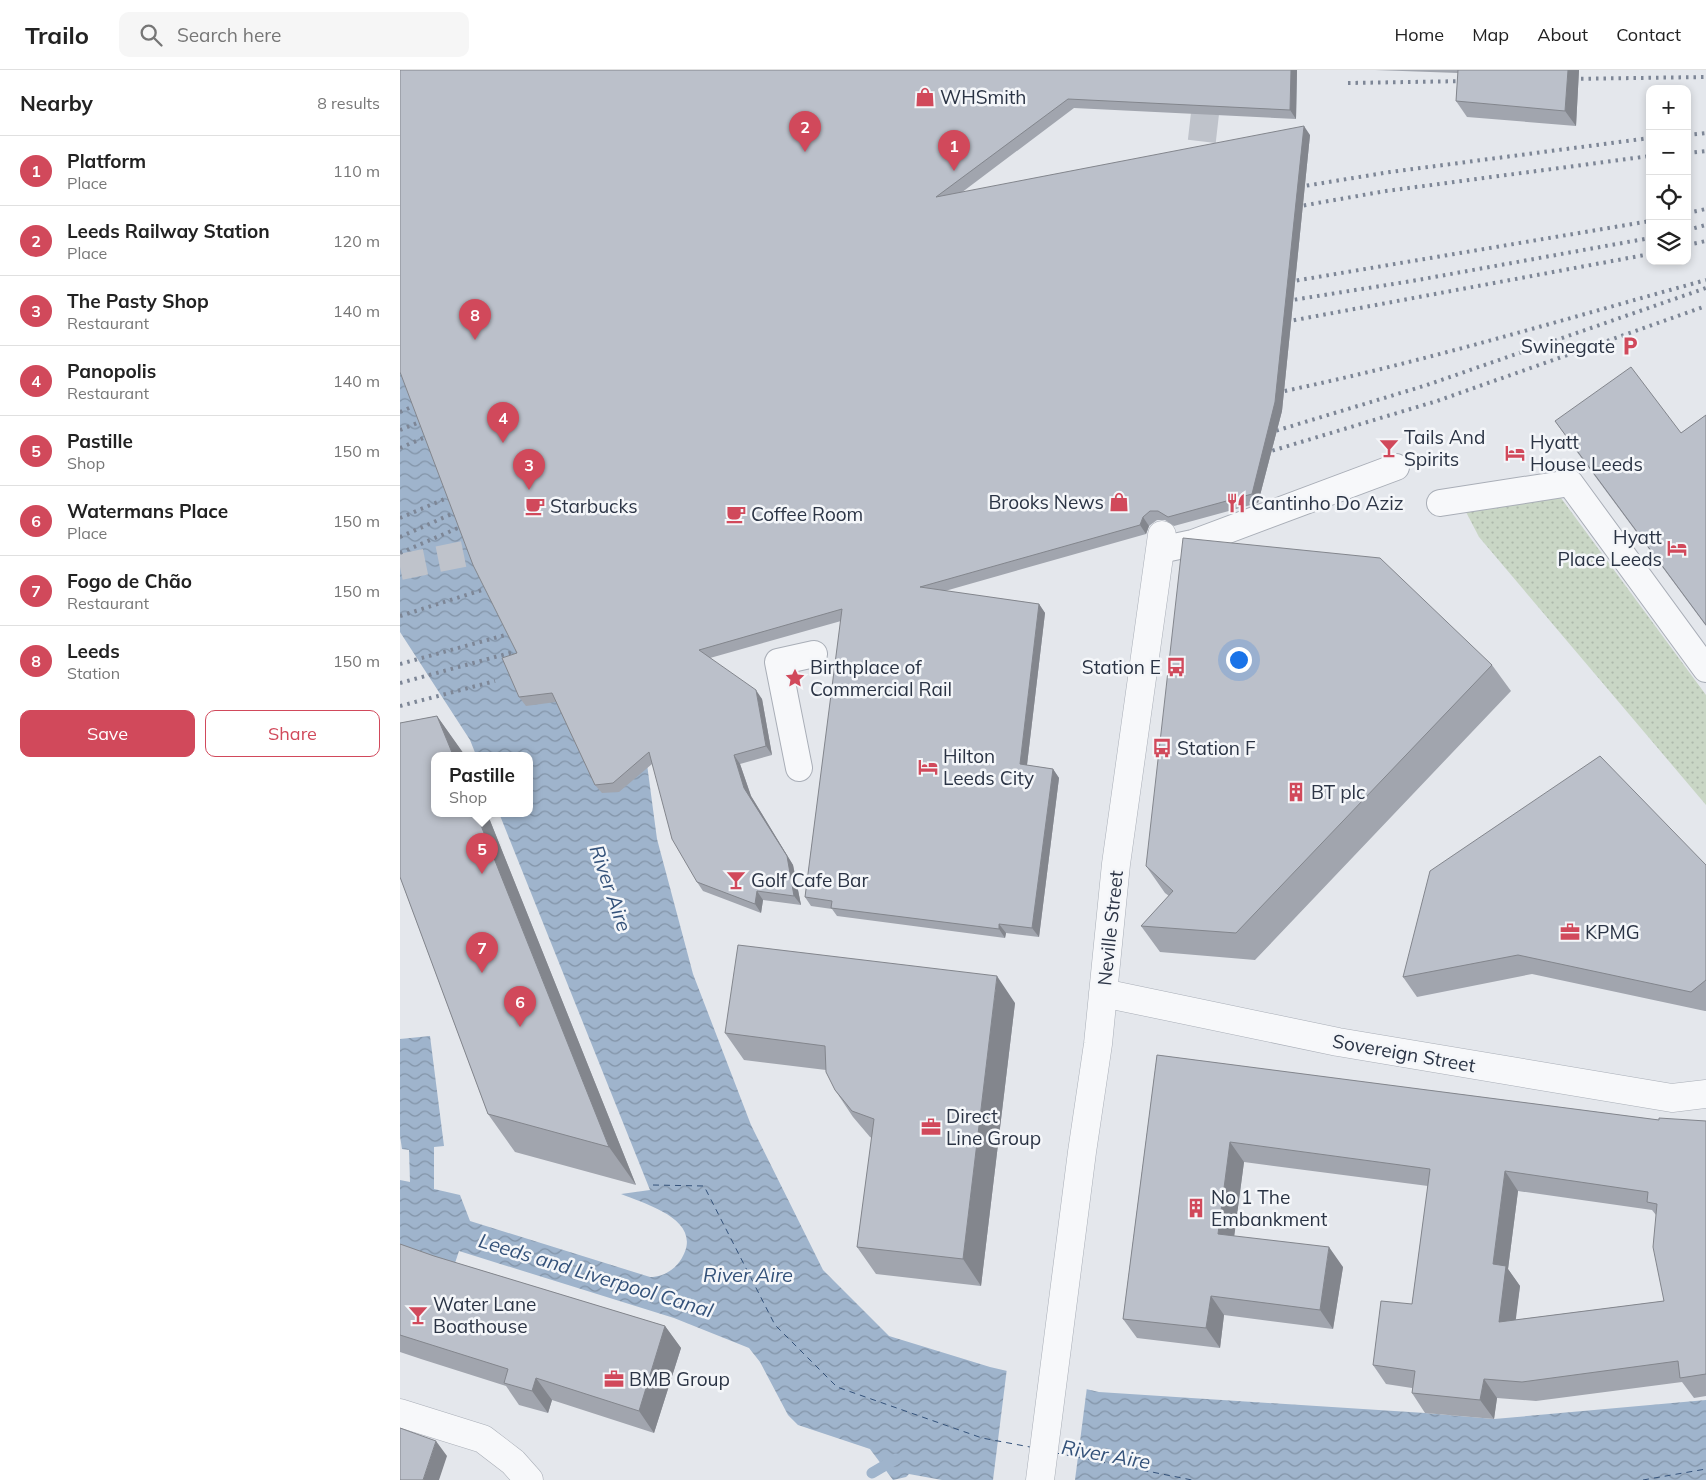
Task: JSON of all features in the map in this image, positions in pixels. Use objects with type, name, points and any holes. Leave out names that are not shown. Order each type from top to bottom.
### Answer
[{"type":"street","points":[[1161,543],[1193,543],[1396,467]]},
{"type":"street","points":[[1440,503],[1570,484],[1706,669]]},
{"type":"street","name":"Neville Street","points":[[1040,1480],[1104,993],[1117,854],[1161,543]]},
{"type":"street","points":[[799,768],[778,662],[814,654]]},
{"type":"street","name":"Sovereign Street","points":[[1104,993],[1338,1042],[1672,1098],[1706,1094]]},
{"type":"street","points":[[400,1414],[483,1438],[513,1462],[529,1480]]},
{"type":"green space","points":[[1561,498],[1706,695],[1706,805],[1479,537],[1465,510]]},
{"type":"water","name":"River Aire","points":[[400,355],[638,697],[657,839],[693,974],[751,1125],[823,1270],[889,1336],[990,1367],[1099,1392],[1494,1419],[1706,1400],[1706,1480],[942,1480],[909,1474],[906,1477],[893,1480],[870,1449],[798,1425],[788,1415],[760,1362],[749,1348],[674,1318],[459,1251],[450,1278],[400,1261],[400,1180],[410,1182],[409,1150],[402,1149],[400,1136],[400,1039],[430,1036],[444,1146],[434,1147],[434,1189],[460,1195],[470,1221],[650,1277],[667,1273],[680,1261],[686,1247],[686,1235],[680,1225],[659,1209],[621,1194],[650,1190],[501,817],[533,817],[533,752],[475,752],[470,740],[400,632]]},
{"type":"pier","points":[[1007,1368],[1087,1387],[1075,1480],[993,1480]]},
{"type":"building","points":[[400,70],[1291,70],[1290,110],[1068,99],[936,197],[1304,126],[1275,402],[1252,494],[1168,517],[1158,511],[1150,511],[1143,517],[1140,525],[920,587],[1039,604],[1020,764],[1053,769],[1032,928],[999,924],[999,929],[831,908],[832,901],[805,897],[842,609],[699,650],[756,690],[766,746],[734,755],[744,788],[787,856],[794,896],[757,891],[755,904],[697,882],[672,839],[649,752],[613,783],[595,785],[552,693],[519,697],[502,658],[517,653],[473,565],[400,372]]},
{"type":"building","points":[[1458,70],[1568,70],[1565,111],[1456,101]]},
{"type":"building","name":"Hyatt Place Leeds","points":[[1631,367],[1681,433],[1706,415],[1706,625],[1555,421]]},
{"type":"building","name":"BT plc","points":[[1183,538],[1380,558],[1492,665],[1236,933],[1141,926],[1173,891],[1146,866]]},
{"type":"building","points":[[437,716],[452,752],[431,752],[431,817],[478,817],[609,1147],[488,1114],[400,877],[400,723]]},
{"type":"building","name":"KPMG","points":[[1600,756],[1706,865],[1706,980],[1691,992],[1518,955],[1403,977],[1430,871]]},
{"type":"building","name":"Direct Line Group","points":[[738,945],[997,976],[963,1259],[857,1247],[874,1119],[852,1111],[835,1090],[826,1072],[825,1046],[725,1033]]},
{"type":"building","points":[[1157,1055],[1659,1120],[1659,1118],[1706,1121],[1706,1374],[1680,1378],[1678,1361],[1522,1382],[1484,1379],[1480,1400],[1412,1393],[1415,1371],[1373,1365],[1381,1301],[1412,1304],[1430,1169],[1230,1142],[1218,1234],[1329,1247],[1320,1310],[1211,1296],[1206,1328],[1123,1319]],"holes":[[[1505,1171],[1648,1192],[1647,1202],[1657,1204],[1653,1247],[1664,1301],[1499,1322],[1506,1266],[1493,1264]]]},
{"type":"building","points":[[400,1244],[665,1326],[639,1411],[536,1378],[532,1391],[504,1383],[508,1369],[400,1335]]},
{"type":"building","points":[[400,1428],[436,1441],[423,1480],[400,1480]]},
{"type":"waterway","points":[[872,1473],[896,1459]]},
{"type":"ferry route","points":[[653,1185],[704,1186],[775,1325],[837,1387],[982,1438],[1030,1447]]},
{"type":"ferry route","points":[[1056,1453],[1192,1480]]},
{"type":"ferry route","points":[[1643,1480],[1706,1469]]},
{"type":"tunnel","points":[[1197,183],[1210,70]]},
{"type":"tunnel","points":[[400,567],[502,546]]},
{"type":"railway","points":[[1566,79],[1706,77]]},
{"type":"railway","points":[[1348,83],[1471,81]]},
{"type":"railway","points":[[1691,135],[1706,133]]},
{"type":"railway","points":[[1292,188],[1390,172],[1646,139]]},
{"type":"railway","points":[[1691,153],[1706,151]]},
{"type":"railway","points":[[1289,208],[1386,191],[1646,157]]},
{"type":"railway","points":[[1691,212],[1706,209]]},
{"type":"railway","points":[[1282,283],[1646,222]]},
{"type":"railway","points":[[1691,229],[1706,225]]},
{"type":"railway","points":[[1280,302],[1412,281],[1646,239]]},
{"type":"railway","points":[[1691,244],[1706,241]]},
{"type":"railway","points":[[1279,323],[1646,255]]},
{"type":"railway","points":[[1270,394],[1435,355],[1706,280]]},
{"type":"railway","points":[[1262,435],[1427,385],[1706,288]]},
{"type":"railway","points":[[1258,455],[1437,401],[1706,306]]},
{"type":"railway","points":[[400,412],[425,401]]},
{"type":"railway","points":[[400,430],[432,417]]},
{"type":"railway","points":[[400,448],[437,432]]},
{"type":"railway","points":[[400,518],[461,492]]},
{"type":"railway","points":[[400,537],[465,508]]},
{"type":"railway","points":[[400,553],[472,522]]},
{"type":"railway","points":[[400,616],[498,585]]},
{"type":"railway","points":[[400,664],[520,631]]},
{"type":"railway","points":[[400,683],[528,648]]},
{"type":"railway","points":[[400,706],[495,681]]},
{"type":"place","name":"WHSmith","points":[[925,97]]},
{"type":"place","name":"Leeds Railway Station","points":[[805,152]]},
{"type":"place","name":"Platform","points":[[954,171]]},
{"type":"place","name":"Leeds","points":[[475,340]]},
{"type":"place","name":"Swinegate","points":[[1630,346]]},
{"type":"place","name":"Panopolis","points":[[503,443]]},
{"type":"place","name":"Tails And Spirits","points":[[1389,448]]},
{"type":"place","name":"Hyatt House Leeds","points":[[1515,453]]},
{"type":"place","name":"The Pasty Shop","points":[[529,490]]},
{"type":"place","name":"Brooks News","points":[[1119,502]]},
{"type":"place","name":"Cantinho Do Aziz","points":[[1236,503]]},
{"type":"place","name":"Starbucks","points":[[535,506]]},
{"type":"place","name":"Coffee Room","points":[[736,514]]},
{"type":"place","name":"Hyatt Place Leeds","points":[[1677,548]]},
{"type":"place","name":"Station E","points":[[1176,667]]},
{"type":"place","name":"Birthplace of Commercial Rail","points":[[795,678]]},
{"type":"place","name":"Station F","points":[[1162,748]]},
{"type":"place","name":"Hilton Leeds City","points":[[928,767]]},
{"type":"place","name":"BT plc","points":[[1296,792]]},
{"type":"place","name":"Pastille","points":[[482,874]]},
{"type":"place","name":"Golf Cafe Bar","points":[[736,880]]},
{"type":"place","name":"KPMG","points":[[1570,932]]},
{"type":"place","name":"Fogo de Chão","points":[[482,973]]},
{"type":"place","name":"Watermans Place","points":[[520,1027]]},
{"type":"place","name":"Direct Line Group","points":[[931,1127]]},
{"type":"place","name":"No 1 The Embankment","points":[[1196,1208]]},
{"type":"place","name":"Water Lane Boathouse","points":[[418,1315]]},
{"type":"place","name":"BMB Group","points":[[614,1379]]},
{"type":"water label","name":"Leeds and Liverpool Canal","points":[[596,1275]]}]
